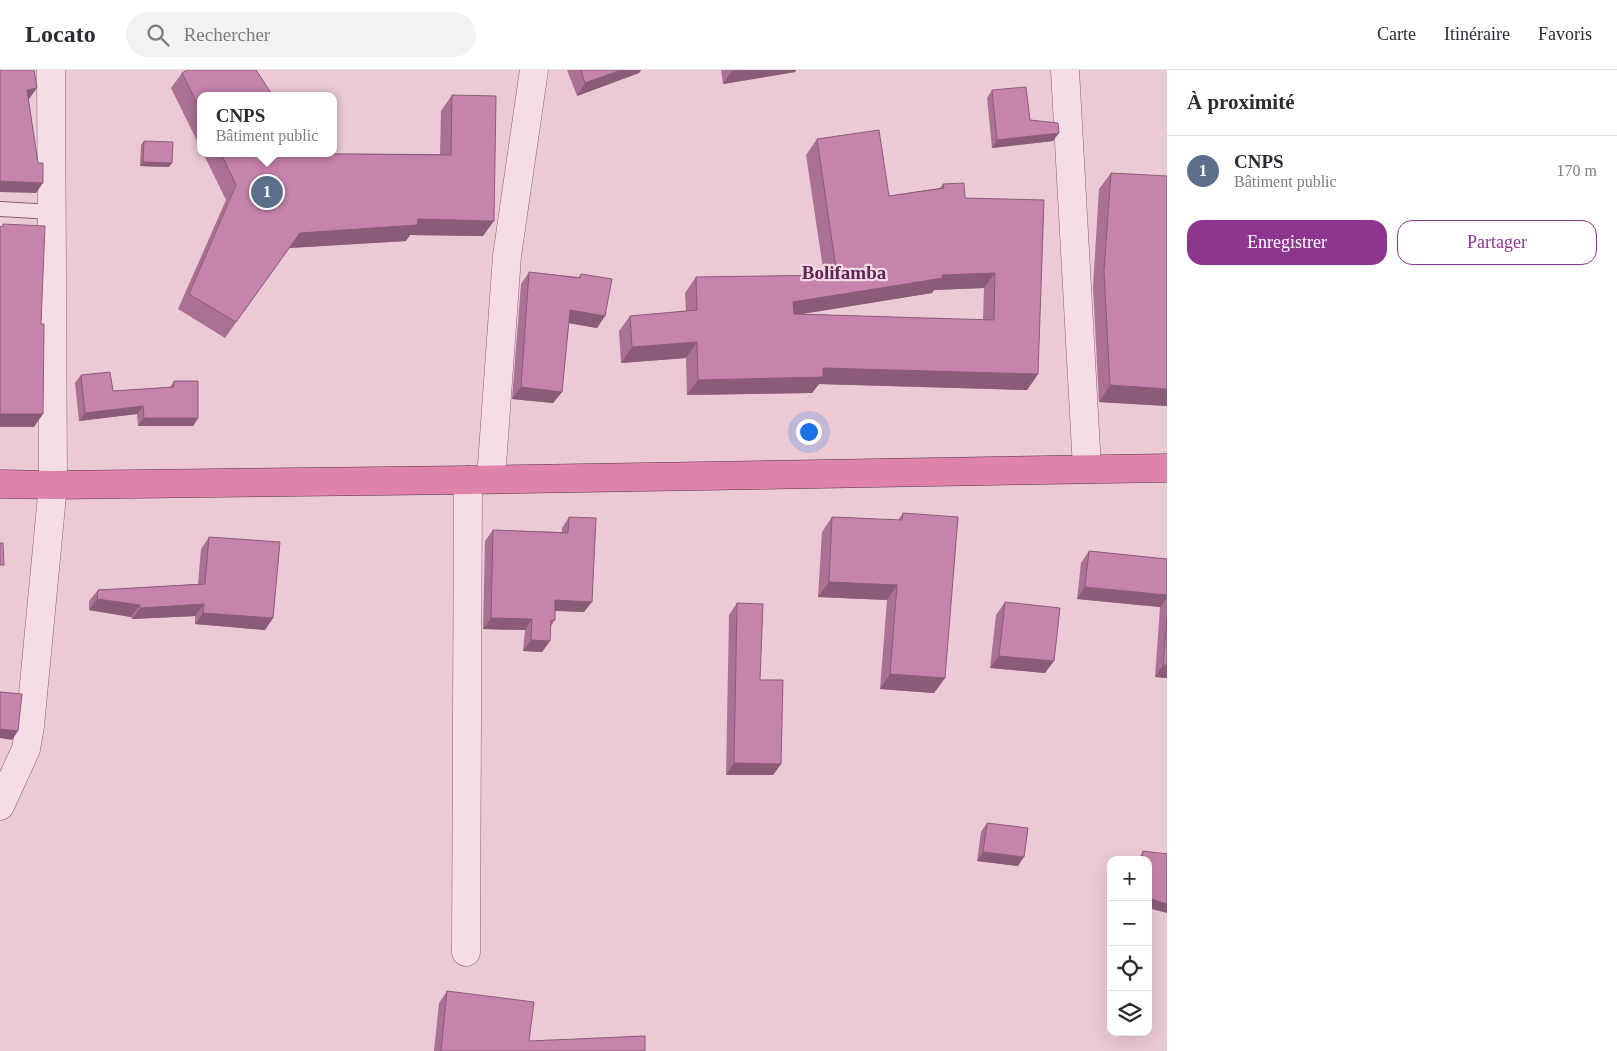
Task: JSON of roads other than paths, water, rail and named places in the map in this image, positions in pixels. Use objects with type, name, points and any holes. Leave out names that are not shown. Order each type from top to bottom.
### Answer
[{"type":"highway","points":[[0,484],[480,480],[1167,468]]},
{"type":"street","points":[[0,806],[26,749],[30,726],[53,485],[51,70]]},
{"type":"street","points":[[466,952],[480,480],[507,256],[534,70]]},
{"type":"street","points":[[1065,70],[1087,468]]},
{"type":"lane","points":[[0,209],[52,212]]},
{"type":"place","name":"CNPS","points":[[267,192]]},
{"type":"district","name":"Bolifamba","points":[[844,272]]}]
